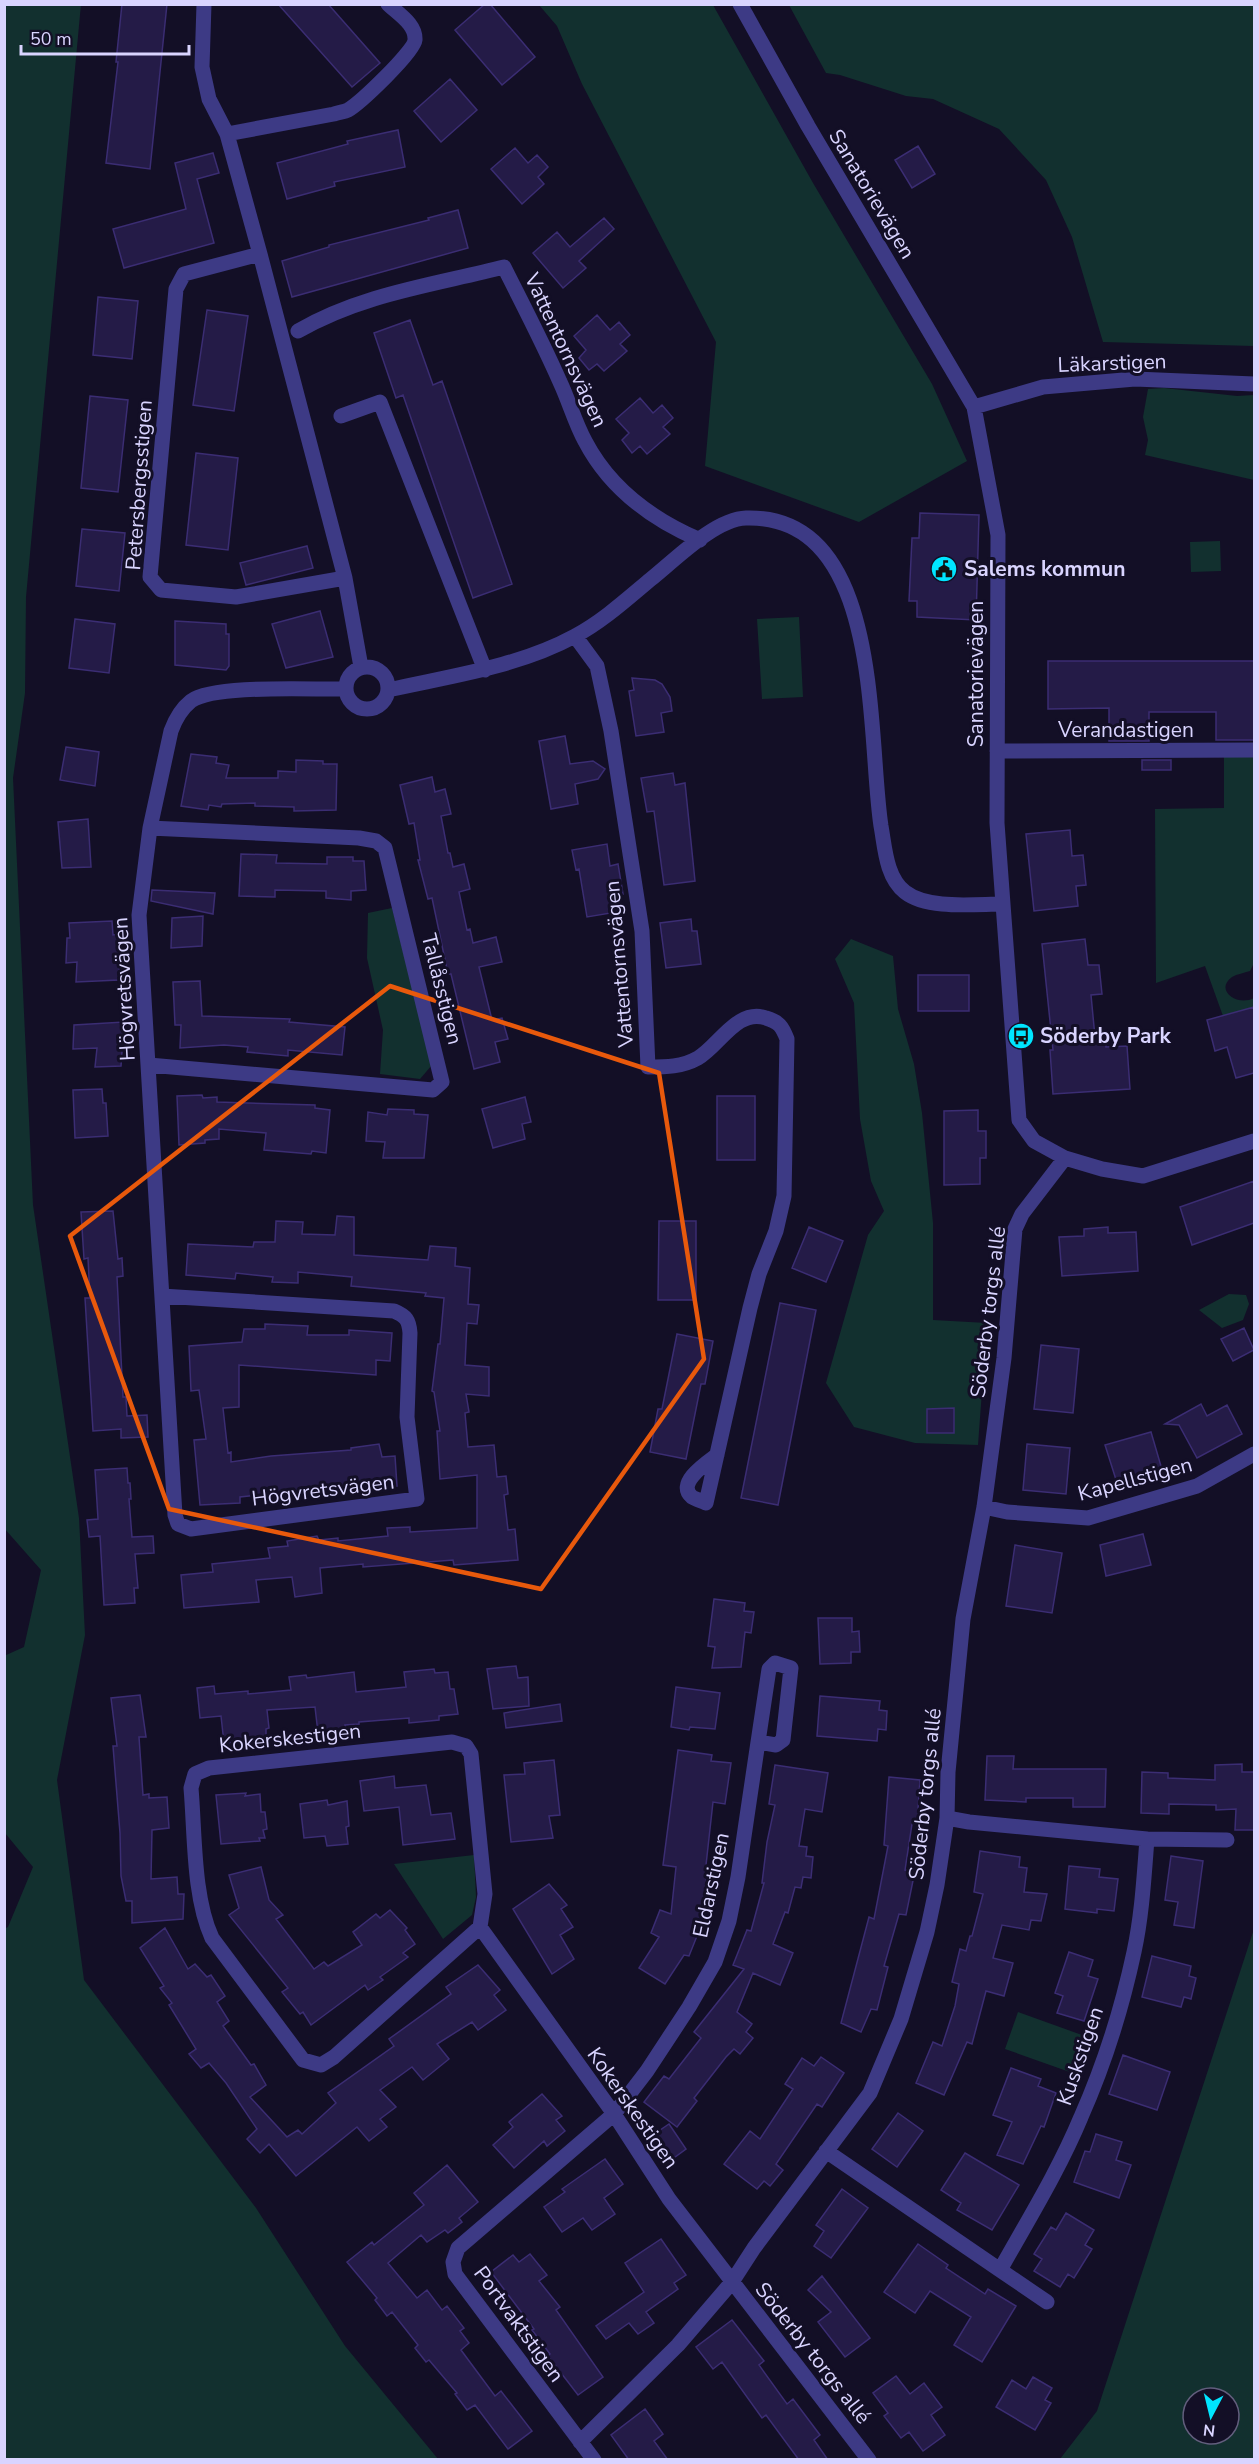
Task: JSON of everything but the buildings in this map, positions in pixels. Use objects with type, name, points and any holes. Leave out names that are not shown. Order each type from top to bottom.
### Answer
[{"type":"street","points":[[204,4],[202,67],[209,99],[227,134],[260,254],[345,578],[361,667]]},
{"type":"street","points":[[227,134],[346,111],[359,101],[408,53],[415,41],[412,26],[388,4]]},
{"type":"street","name":"Sanatorievägen","points":[[740,4],[808,126],[974,406],[998,536],[997,823],[1019,1120],[1034,1141],[1065,1158]]},
{"type":"street","name":"Petersbergsstigen","points":[[260,254],[184,274],[176,289],[150,577],[161,590],[236,597],[345,578]]},
{"type":"street","name":"Vattentornsvägen","points":[[298,331],[326,315],[373,299],[420,285],[504,267],[560,381],[584,440],[598,464],[627,497],[652,515],[700,540]]},
{"type":"street","name":"Läkarstigen","points":[[974,406],[1043,387],[1124,380],[1254,384]]},
{"type":"street","points":[[341,416],[380,402],[485,670]]},
{"type":"street","points":[[388,690],[485,670],[574,636],[603,619],[716,526],[745,518],[777,521],[813,540],[827,555],[856,616],[868,684],[879,813],[887,862],[895,880],[903,891],[917,900],[932,903],[1003,904]]},
{"type":"street","name":"Vattentornsvägen","points":[[574,636],[597,666],[611,731],[642,931],[648,1067],[671,1067],[700,1057],[737,1022],[748,1017],[759,1016],[778,1023],[782,1026],[787,1039],[784,1196],[776,1231],[759,1274],[750,1308],[717,1455]]},
{"type":"street","points":[[369,666],[384,675],[388,690],[381,704],[364,708],[355,705],[349,698],[346,689],[349,677],[361,667],[369,666]]},
{"type":"street","name":"Högvretsvägen","points":[[162,1296],[394,1311],[404,1315],[409,1322],[410,1333],[407,1417],[417,1499],[191,1528],[178,1524],[175,1515],[139,915],[150,828],[171,731],[177,718],[192,701],[215,692],[346,689]]},
{"type":"street","name":"Verandastigen","points":[[997,751],[1254,750]]},
{"type":"street","name":"Tallåsstigen","points":[[149,1065],[433,1090],[442,1082],[385,849],[376,841],[359,838],[150,828]]},
{"type":"street","points":[[1065,1158],[1102,1169],[1143,1176],[1254,1141]]},
{"type":"street","name":"Söderby torgs allé","points":[[869,2460],[732,2282],[870,2093],[901,2019],[927,1932],[947,1818],[948,1772],[963,1619],[984,1507],[1004,1358],[1015,1229],[1022,1214],[1065,1158]]},
{"type":"street","name":"Kapellstigen","points":[[984,1507],[1007,1512],[1088,1518],[1197,1486],[1254,1454]]},
{"type":"street","name":"Eldarstigen","points":[[614,2114],[659,2054],[715,1962],[729,1920],[738,1877],[758,1742],[769,1669],[776,1663],[788,1665],[791,1668],[791,1688],[783,1740],[776,1745],[758,1742]]},
{"type":"street","name":"Kokerskestigen","points":[[480,1927],[334,2057],[321,2065],[303,2060],[212,1938],[204,1921],[200,1901],[191,1788],[195,1774],[209,1768],[452,1742],[466,1746],[471,1754],[485,1894],[480,1927],[614,2114],[669,2199],[732,2282]]},
{"type":"street","points":[[947,1818],[1147,1839],[1227,1840]]},
{"type":"street","name":"Kuskstigen","points":[[1000,2270],[1082,2117],[1118,2013],[1136,1940],[1147,1839]]},
{"type":"street","name":"Portvaktstigen","points":[[594,2460],[456,2274],[453,2262],[458,2248],[614,2114]]},
{"type":"street","points":[[826,2151],[1047,2302]]},
{"type":"street","points":[[580,2442],[678,2345],[732,2282]]},
{"type":"highlighted area","points":[[390,986],[659,1073],[704,1359],[541,1589],[169,1509],[70,1236]]},
{"type":"green space","points":[[81,4],[26,597],[25,693],[13,778],[33,1205],[79,1518],[85,1635],[57,1780],[84,1980],[256,2208],[345,2346],[438,2459],[5,2459],[4,1929],[8,1927],[33,1867],[5,1833],[4,1656],[24,1647],[41,1570],[4,1528],[4,5]]},
{"type":"green space","points":[[539,5],[713,5],[813,183],[932,384],[967,461],[859,522],[705,466],[716,342],[582,84],[557,26]]},
{"type":"green space","points":[[789,5],[1254,5],[1254,346],[1103,342],[1072,237],[1046,180],[999,129],[933,99],[906,96],[840,75],[826,73]]},
{"type":"green space","points":[[1164,388],[1237,396],[1254,395],[1254,480],[1145,455],[1148,440],[1143,417],[1148,389]]},
{"type":"green space","points":[[1220,541],[1221,571],[1191,572],[1190,542]]},
{"type":"green space","points":[[799,617],[803,697],[762,699],[757,619]]},
{"type":"green space","points":[[1224,751],[1254,751],[1254,963],[1250,971],[1232,977],[1225,987],[1230,996],[1235,999],[1254,998],[1254,1007],[1223,1016],[1205,966],[1156,983],[1155,809],[1224,808]]},
{"type":"green space","points":[[392,908],[432,1065],[420,1079],[380,1074],[383,1030],[367,958],[368,913]]},
{"type":"green space","points":[[851,939],[893,956],[898,1009],[914,1064],[922,1113],[933,1223],[933,1320],[987,1323],[978,1445],[915,1443],[854,1427],[826,1383],[868,1235],[884,1211],[871,1181],[860,1119],[854,1003],[835,959]]},
{"type":"green space","points":[[1229,1294],[1246,1295],[1249,1304],[1243,1320],[1222,1328],[1199,1310]]},
{"type":"green space","points":[[474,1855],[476,1897],[472,1915],[443,1939],[394,1864]]},
{"type":"green space","points":[[1254,1929],[1254,2459],[1060,2459],[1097,2411]]},
{"type":"green space","points":[[1018,2012],[1093,2039],[1081,2076],[1005,2049]]},
{"type":"place","name":"Salems kommun","points":[[944,569]]},
{"type":"place","name":"Söderby Park","points":[[1021,1036]]}]
